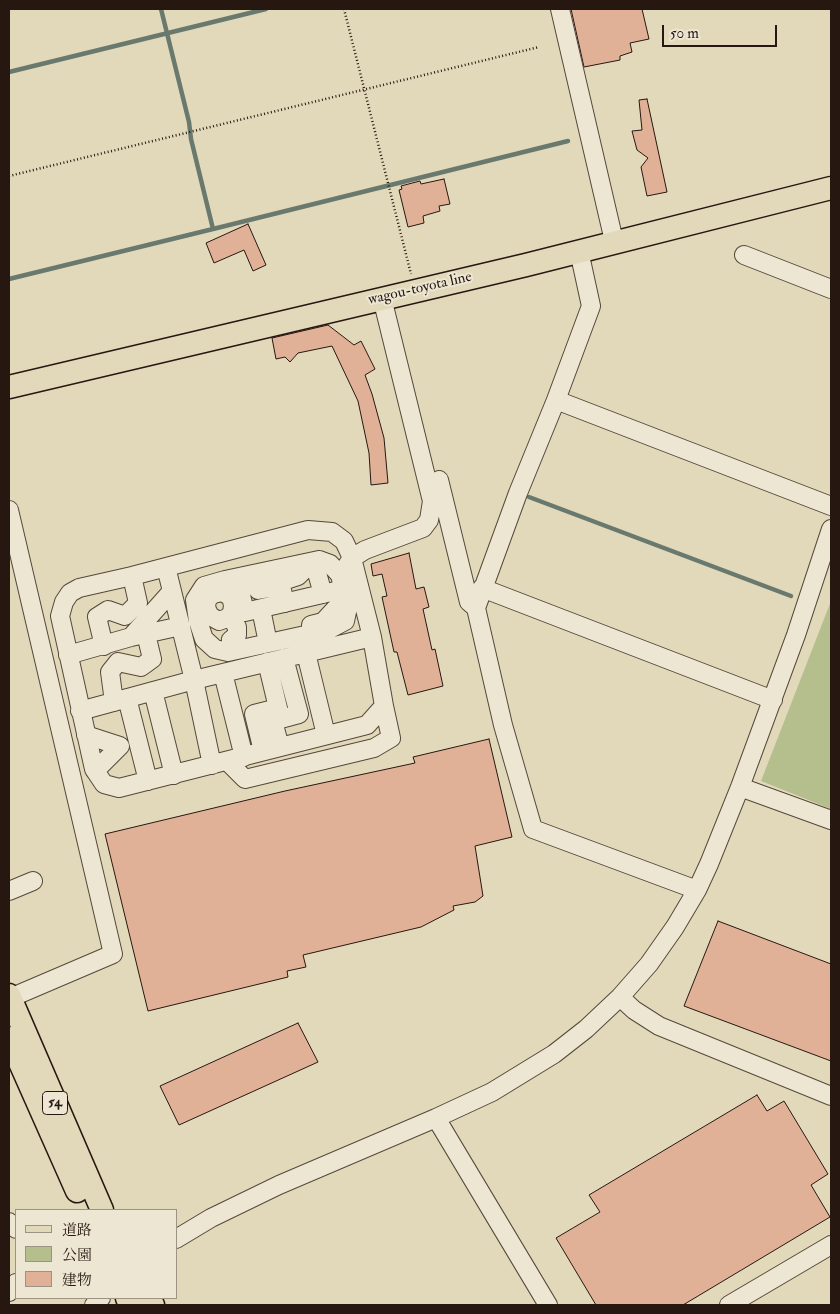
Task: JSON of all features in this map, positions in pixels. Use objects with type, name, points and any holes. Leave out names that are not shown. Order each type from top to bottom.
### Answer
[{"type":"main road","name":"wagou-toyota line","points":[[9,387],[579,251],[831,188]]},
{"type":"main road","name":"54","points":[[9,997],[102,1209]]},
{"type":"main road","name":"54","points":[[9,1038],[85,1209]]},
{"type":"street","points":[[560,9],[614,241]]},
{"type":"street","points":[[579,251],[591,306],[556,400],[518,493],[476,608],[503,725],[533,829],[697,890]]},
{"type":"street","points":[[744,255],[831,289]]},
{"type":"street","points":[[342,595],[352,558],[365,550],[423,528],[429,520],[432,501],[387,296]]},
{"type":"street","points":[[387,296],[469,602],[476,608]]},
{"type":"street","points":[[556,400],[831,506]]},
{"type":"street","points":[[9,510],[13,548],[113,954],[9,997]]},
{"type":"street","points":[[178,1238],[211,1218],[278,1185],[436,1118],[492,1092],[554,1054],[586,1029],[620,997],[649,964],[675,927],[697,890],[709,864],[740,787],[796,635],[831,529]]},
{"type":"street","points":[[166,567],[194,680],[227,761],[245,779],[374,748],[391,738],[372,637],[352,558],[344,541],[332,532],[308,530],[79,588],[70,593],[64,602],[60,616],[95,771],[104,784],[119,788],[174,775],[227,761],[263,752],[280,747],[367,725],[384,706]]},
{"type":"street","points":[[201,610],[210,616],[233,621],[237,627],[238,635],[253,632],[328,630],[346,620],[342,595],[330,564],[319,560],[204,586],[195,600],[201,610],[204,639],[215,649],[228,652],[253,632],[285,603],[323,594],[342,595]]},
{"type":"street","points":[[279,569],[286,580],[298,576],[305,569],[312,568],[317,573],[323,594]]},
{"type":"street","points":[[104,646],[97,617],[108,610],[125,616],[138,604],[132,576]]},
{"type":"street","points":[[246,576],[253,632]]},
{"type":"street","points":[[246,576],[258,590],[281,586],[285,603]]},
{"type":"street","points":[[482,588],[772,700]]},
{"type":"street","points":[[139,636],[172,591]]},
{"type":"street","points":[[201,610],[207,599],[213,594],[222,592],[231,597],[233,605],[232,613],[223,620]]},
{"type":"street","points":[[253,632],[342,595]]},
{"type":"street","points":[[68,655],[181,626]]},
{"type":"street","points":[[139,636],[152,660],[141,667],[118,662],[110,672],[148,781]]},
{"type":"street","points":[[80,711],[194,680],[372,637]]},
{"type":"street","points":[[306,653],[326,736]]},
{"type":"street","points":[[276,660],[299,714],[273,721],[280,747]]},
{"type":"street","points":[[263,752],[254,714],[278,708],[276,660]]},
{"type":"street","points":[[223,673],[227,761]]},
{"type":"street","points":[[153,691],[174,775]]},
{"type":"street","points":[[86,735],[120,746],[95,771]]},
{"type":"street","points":[[740,787],[831,820]]},
{"type":"street","points":[[9,890],[33,880]]},
{"type":"street","points":[[620,997],[634,1010],[659,1026],[831,1096]]},
{"type":"street","points":[[436,1118],[548,1305]]},
{"type":"street","points":[[729,1305],[831,1245]]},
{"type":"path","points":[[344,9],[415,290]]},
{"type":"path","points":[[9,176],[538,47]]},
{"type":"green space","points":[[831,601],[831,809],[761,781]]},
{"type":"building","points":[[571,9],[642,9],[649,39],[630,43],[632,52],[620,56],[620,60],[584,67]]},
{"type":"building","points":[[647,99],[667,192],[647,196],[641,167],[648,158],[637,150],[632,131],[642,130],[639,100]]},
{"type":"building","points":[[444,179],[450,204],[439,206],[440,211],[423,216],[424,223],[408,227],[399,190],[402,189],[401,186],[420,181],[421,184]]},
{"type":"building","points":[[248,224],[266,265],[253,271],[244,250],[214,263],[206,243]]},
{"type":"building","points":[[328,325],[354,345],[361,341],[375,369],[365,375],[384,438],[388,483],[371,485],[369,453],[358,401],[332,346],[298,353],[290,362],[285,357],[276,359],[272,338]]},
{"type":"building","points":[[409,553],[416,589],[424,587],[429,607],[423,609],[432,650],[435,649],[443,686],[408,695],[397,652],[394,652],[382,597],[387,596],[382,574],[373,576],[371,564]]},
{"type":"building","points":[[489,739],[512,837],[475,846],[483,896],[475,902],[453,906],[454,910],[421,927],[303,955],[306,967],[287,971],[288,977],[148,1011],[105,834],[285,791],[415,763],[413,757]]},
{"type":"building","points":[[718,921],[831,964],[831,1061],[684,1006]]},
{"type":"building","points":[[298,1023],[318,1062],[179,1125],[160,1086]]},
{"type":"building","points":[[757,1095],[767,1111],[784,1101],[828,1174],[811,1185],[830,1217],[683,1305],[596,1305],[556,1238],[600,1212],[589,1195]]},
{"type":"waterway","points":[[9,279],[213,229],[161,9]]},
{"type":"waterway","points":[[9,72],[266,9]]},
{"type":"waterway","points":[[213,229],[568,141]]},
{"type":"waterway","points":[[529,497],[791,596]]}]
